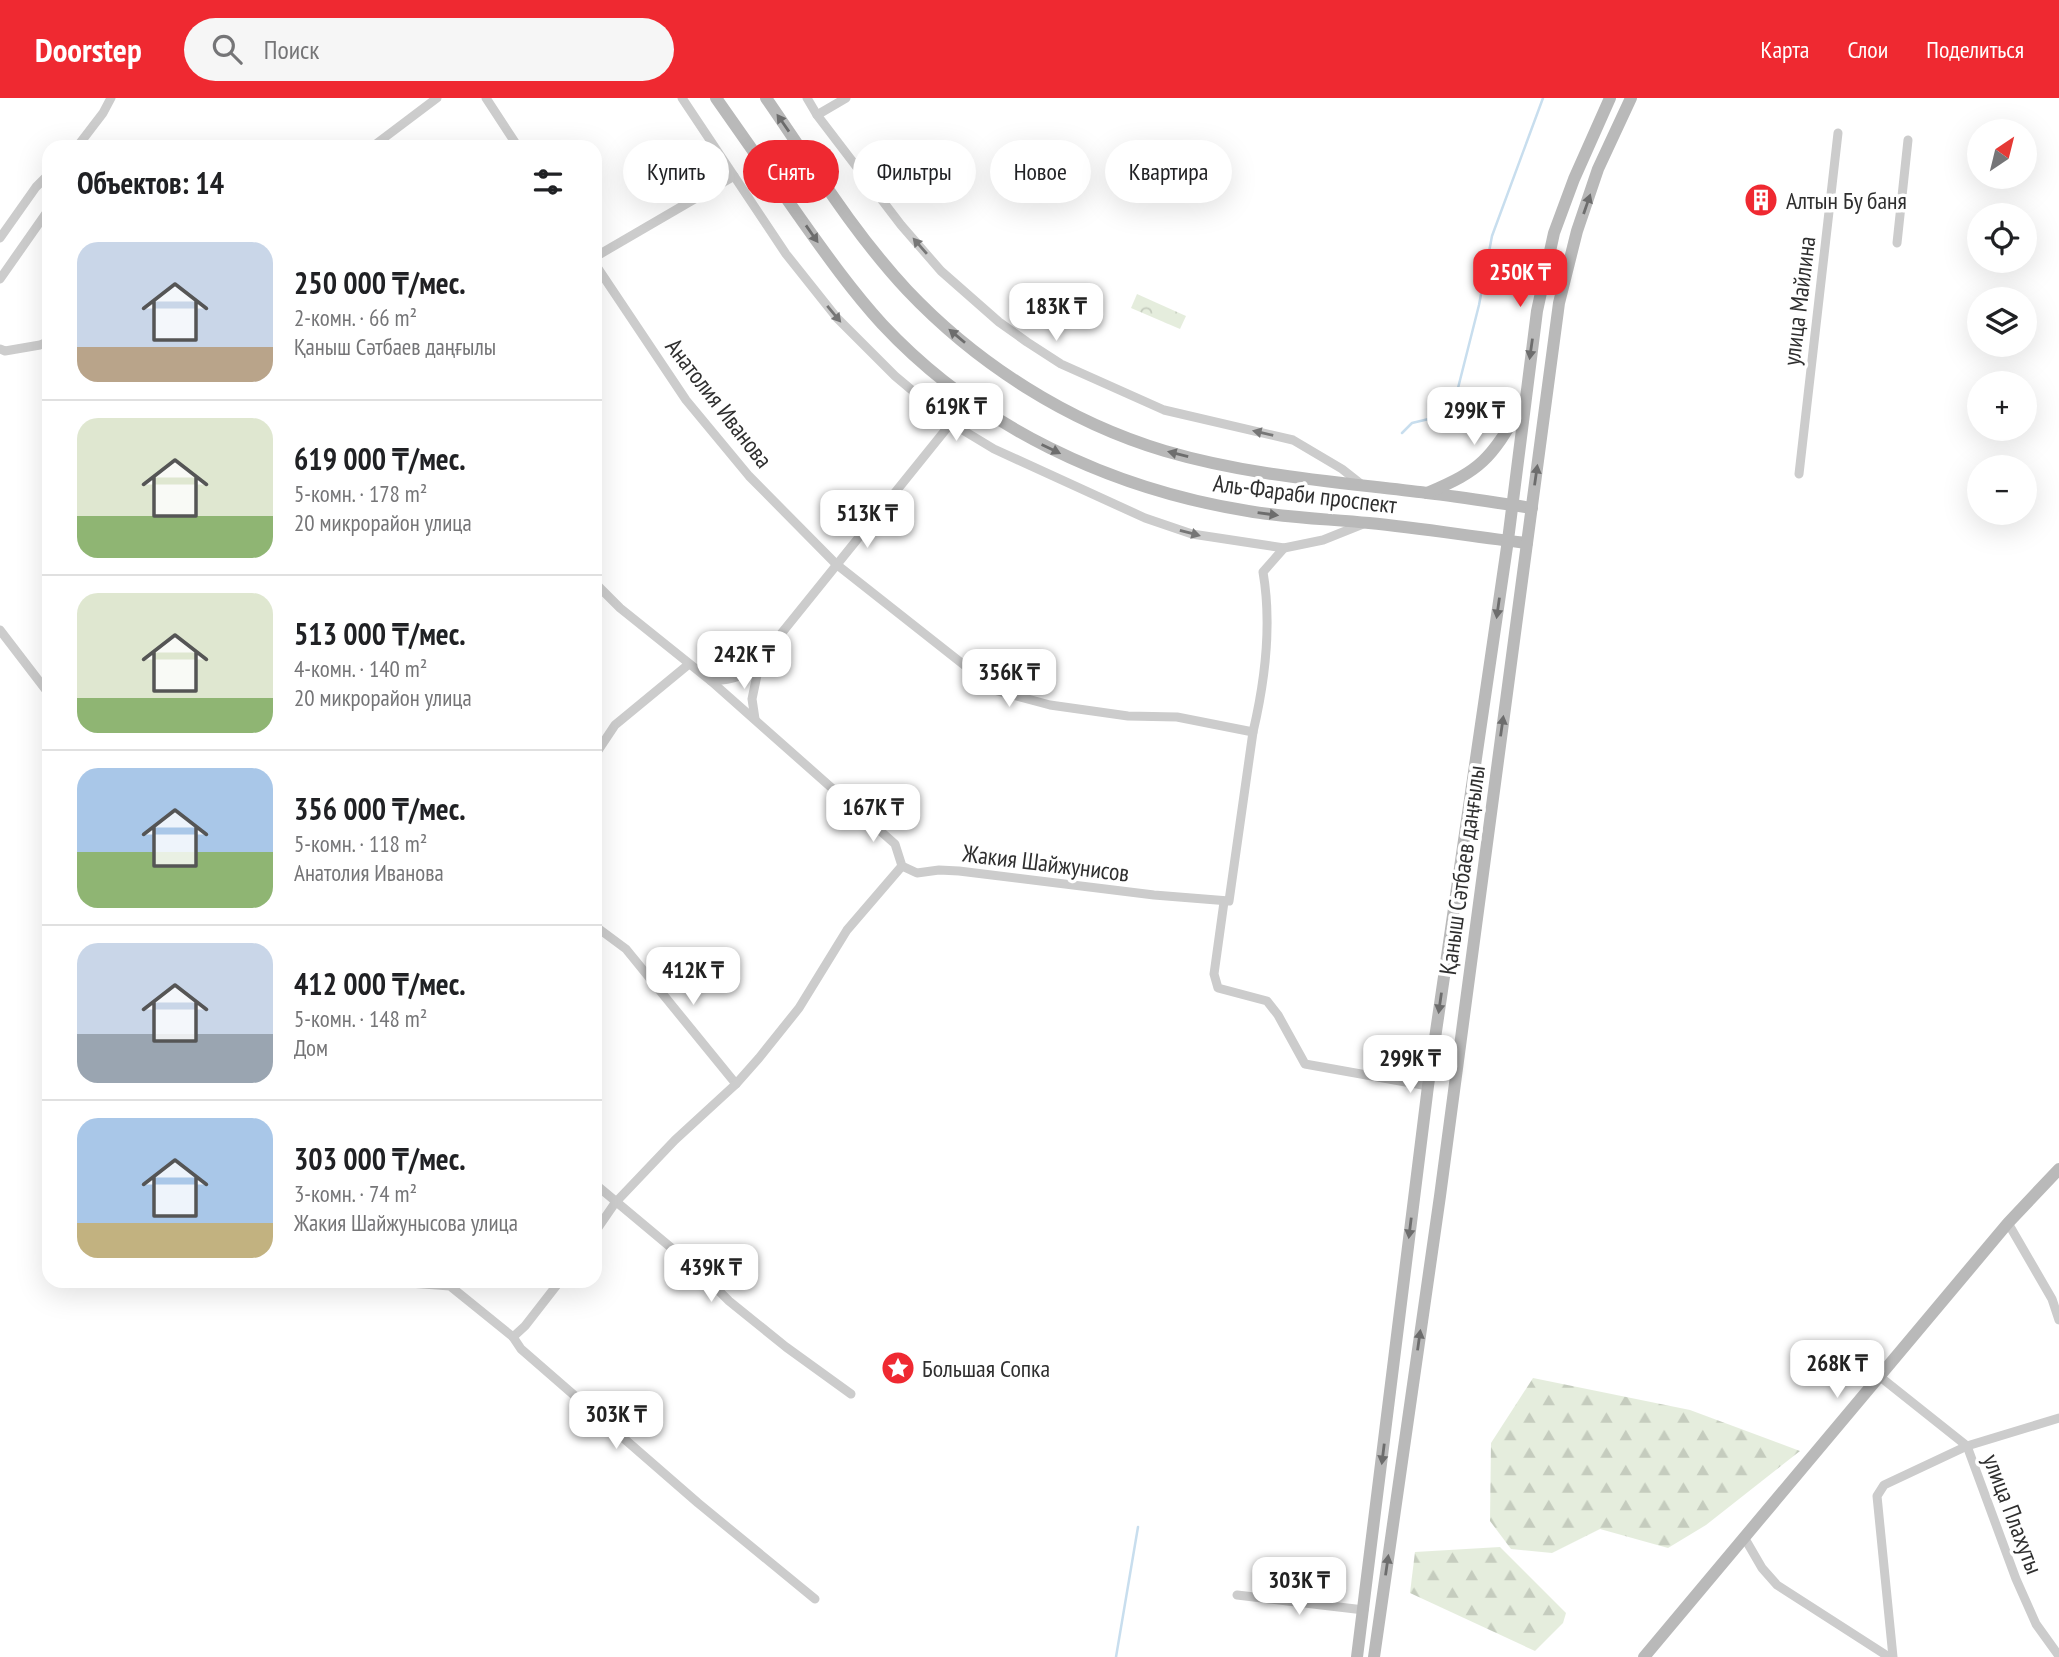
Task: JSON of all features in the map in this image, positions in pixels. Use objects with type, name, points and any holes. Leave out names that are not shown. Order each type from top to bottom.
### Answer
[{"type":"main road","name":"Аль-Фараби проспект","points":[[716,98],[843,278],[883,325],[919,360],[962,395],[1005,424],[1094,468],[1181,497],[1247,511],[1305,519],[1367,523],[1527,543]]},
{"type":"main road","name":"Аль-Фараби проспект","points":[[766,98],[869,245],[908,290],[953,334],[998,368],[1056,405],[1109,431],[1164,451],[1220,465],[1532,508]]},
{"type":"main road","name":"Қаныш Сәтбаев даңғылы","points":[[1357,1657],[1428,1086],[1508,540],[1523,403],[1537,311],[1554,233],[1574,178],[1610,98]]},
{"type":"main road","name":"Қаныш Сәтбаев даңғылы","points":[[1374,1657],[1442,1183],[1559,303],[1577,231],[1598,169],[1631,98]]},
{"type":"main road","points":[[1426,493],[1460,479],[1481,465],[1500,442],[1523,403]]},
{"type":"main road","points":[[1644,1657],[2008,1223],[2059,1169]]},
{"type":"street","points":[[84,140],[111,98]]},
{"type":"street","points":[[381,140],[437,98]]},
{"type":"street","points":[[486,98],[513,140]]},
{"type":"street","points":[[682,98],[786,254],[837,318],[895,376],[951,423],[994,449],[1145,518],[1192,534],[1284,548],[1323,540],[1367,523]]},
{"type":"street","points":[[807,98],[901,225],[942,271],[999,322],[1027,342],[1062,364],[1164,410],[1293,440],[1342,469],[1366,487]]},
{"type":"street","points":[[817,115],[846,98]]},
{"type":"street","name":"улица Майлина","points":[[1799,474],[1838,133]]},
{"type":"street","points":[[1897,243],[1908,140]]},
{"type":"street","points":[[602,253],[734,176]]},
{"type":"street","points":[[0,238],[42,181]]},
{"type":"street","points":[[0,279],[42,219]]},
{"type":"street","name":"Анатолия Иванова","points":[[602,274],[686,400],[749,476],[836,564],[978,676],[990,689],[1051,705],[1128,716],[1177,717],[1253,732]]},
{"type":"street","points":[[0,349],[5,351],[42,344]]},
{"type":"street","points":[[711,681],[732,680],[745,674],[760,660],[951,423]]},
{"type":"street","points":[[1284,548],[1264,572],[1267,593],[1264,670],[1214,974],[1218,988],[1267,1001],[1278,1015],[1305,1064],[1428,1086]]},
{"type":"street","points":[[602,590],[620,608],[755,719],[895,844],[902,866],[847,930],[799,1007],[736,1084],[675,1140],[615,1203],[602,1222]]},
{"type":"street","points":[[0,630],[42,685]]},
{"type":"street","points":[[755,719],[752,699],[760,660]]},
{"type":"street","points":[[602,744],[615,725],[689,664]]},
{"type":"street","name":"Жакия Шайжунисов","points":[[902,866],[917,873],[959,871],[1227,902]]},
{"type":"street","points":[[602,931],[626,948],[736,1084]]},
{"type":"street","points":[[602,1191],[699,1271],[738,1308],[851,1394]]},
{"type":"street","points":[[2008,1223],[2052,1299],[2059,1320]]},
{"type":"street","points":[[452,1288],[513,1337],[522,1349],[698,1503],[815,1600]]},
{"type":"street","points":[[513,1337],[555,1288]]},
{"type":"street","name":"улица Плахуты","points":[[1879,1376],[1967,1446],[2036,1624],[2059,1656]]},
{"type":"street","points":[[1891,1657],[1877,1496],[1884,1485],[1967,1446],[2059,1418]]},
{"type":"street","points":[[1744,1537],[1762,1568],[1777,1586],[1891,1657]]},
{"type":"street","points":[[1237,1595],[1364,1610]]},
{"type":"green space","points":[[1137,294],[1186,316],[1180,329],[1131,308]]},
{"type":"green space","points":[[1533,1378],[1690,1410],[1800,1451],[1706,1525],[1668,1548],[1600,1529],[1552,1553],[1511,1549],[1490,1521],[1491,1443]]},
{"type":"green space","points":[[1500,1547],[1566,1613],[1563,1623],[1535,1651],[1410,1593],[1415,1552]]},
{"type":"waterway","points":[[1402,433],[1412,423],[1437,417],[1446,410],[1457,392],[1479,305],[1492,236],[1543,98]]},
{"type":"waterway","points":[[1116,1657],[1138,1527]]},
{"type":"place","name":"Алтын Бу баня","points":[[1761,200]]},
{"type":"place","name":"Большая Сопка","points":[[898,1368]]}]
